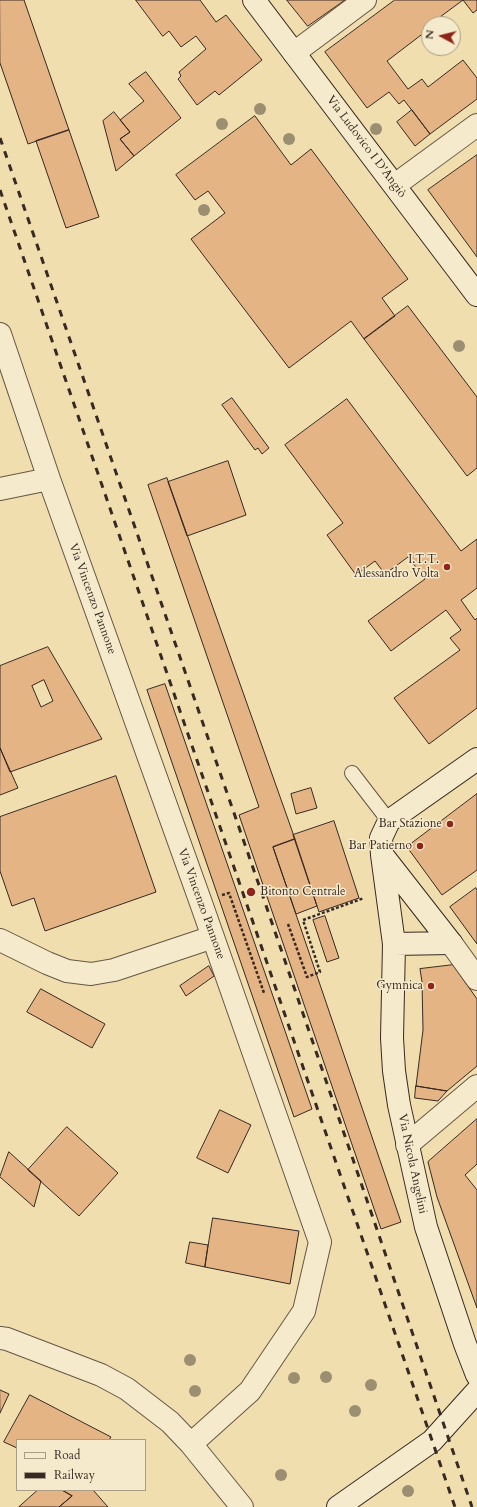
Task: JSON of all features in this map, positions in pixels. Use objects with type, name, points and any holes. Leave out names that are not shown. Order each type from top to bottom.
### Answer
[{"type":"street","name":"Via Ludovico I D'Angiò","points":[[254,0],[477,295]]},
{"type":"street","points":[[294,53],[365,0]]},
{"type":"street","points":[[395,185],[477,125]]},
{"type":"street","name":"Via Vincenzo Pannone","points":[[0,334],[49,479],[213,937],[320,1242],[304,1311],[250,1391],[191,1444]]},
{"type":"street","points":[[0,489],[49,479]]},
{"type":"street","points":[[389,821],[477,758]]},
{"type":"street","name":"Via Nicola Angelini","points":[[389,821],[382,838],[382,855],[388,889],[394,944],[392,1038],[394,1071],[407,1145],[426,1227],[465,1344],[477,1374]]},
{"type":"street","points":[[382,855],[451,943],[477,979]]},
{"type":"street","points":[[0,940],[67,971],[91,974],[114,970],[213,937]]},
{"type":"street","points":[[394,944],[451,943]]},
{"type":"street","points":[[407,1145],[477,1086]]},
{"type":"street","points":[[0,1338],[7,1339],[101,1376],[127,1389],[170,1422],[191,1444],[242,1507]]},
{"type":"street","points":[[338,1507],[432,1441],[477,1391]]},
{"type":"lane","points":[[352,773],[389,821]]},
{"type":"path","points":[[288,924],[307,977],[320,972],[303,920],[388,889]]},
{"type":"path","points":[[229,892],[264,993]]},
{"type":"building","points":[[0,0],[24,0],[69,130],[28,144],[0,63]]},
{"type":"building","points":[[136,0],[200,0],[216,22],[226,15],[262,60],[219,95],[215,91],[197,105],[178,79],[181,76],[179,72],[206,49],[196,36],[181,47],[169,31],[163,36]]},
{"type":"building","points":[[287,0],[345,0],[308,26]]},
{"type":"building","points":[[395,0],[463,0],[441,16],[421,16],[421,35],[387,61],[408,89],[422,79],[428,87],[463,60],[477,78],[477,99],[430,134],[404,100],[399,104],[389,92],[367,108],[325,52]]},
{"type":"building","points":[[463,0],[477,0],[477,10],[473,13]]},
{"type":"building","points":[[146,72],[181,118],[134,156],[120,139],[130,132],[120,120],[144,101],[129,84]]},
{"type":"building","points":[[412,110],[430,134],[415,146],[397,122]]},
{"type":"building","points":[[114,112],[130,132],[120,139],[134,156],[116,171],[103,121]]},
{"type":"building","points":[[255,116],[291,165],[311,149],[408,279],[382,298],[395,316],[364,339],[351,321],[289,368],[191,239],[225,213],[208,191],[195,200],[176,175]]},
{"type":"building","points":[[69,130],[99,217],[66,228],[36,141]]},
{"type":"building","points":[[477,155],[477,257],[428,190]]},
{"type":"building","points":[[408,306],[477,397],[477,468],[467,476],[364,339]]},
{"type":"building","points":[[232,398],[269,448],[262,454],[258,448],[255,450],[222,405]]},
{"type":"building","name":"I.T.T. Alessandro Volta","points":[[347,399],[461,551],[477,539],[477,588],[461,600],[475,620],[477,618],[477,708],[429,744],[394,698],[460,650],[450,638],[461,630],[446,610],[391,651],[368,621],[425,579],[408,557],[385,574],[375,561],[356,575],[327,535],[343,523],[285,445]]},
{"type":"building","points":[[228,461],[246,515],[187,536],[168,482]]},
{"type":"building","points":[[167,478],[295,839],[273,847],[401,1222],[381,1229],[239,815],[259,807],[148,485]]},
{"type":"building","points":[[48,647],[102,739],[10,772],[0,748],[0,666]],"holes":[[[44,680],[53,701],[41,707],[32,686]]]},
{"type":"building","points":[[165,684],[312,1109],[294,1117],[147,690]]},
{"type":"building","points":[[0,748],[18,788],[0,795]]},
{"type":"building","points":[[116,776],[156,892],[45,931],[34,898],[12,906],[0,871],[0,817]]},
{"type":"building","points":[[311,788],[317,808],[296,814],[291,794]]},
{"type":"building","points":[[477,794],[477,870],[442,895],[407,847]]},
{"type":"building","points":[[334,821],[359,898],[319,912],[293,835]]},
{"type":"building","points":[[295,839],[317,906],[296,914],[273,847]]},
{"type":"building","points":[[476,888],[477,890],[477,944],[450,907]]},
{"type":"building","points":[[325,916],[339,958],[327,962],[313,920]]},
{"type":"building","points":[[453,965],[477,999],[477,1066],[447,1091],[416,1086],[423,1030],[422,982],[420,969]]},
{"type":"building","points":[[209,966],[214,976],[186,996],[180,986]]},
{"type":"building","points":[[41,989],[105,1024],[92,1048],[27,1012]]},
{"type":"building","points":[[416,1086],[447,1091],[438,1101],[415,1098]]},
{"type":"building","points":[[220,1110],[251,1125],[228,1173],[197,1158]]},
{"type":"building","points":[[477,1119],[477,1164],[465,1175],[477,1190],[477,1308],[437,1197],[428,1162]]},
{"type":"building","points":[[67,1127],[118,1173],[79,1216],[28,1170]]},
{"type":"building","points":[[9,1152],[41,1181],[34,1207],[0,1177]]},
{"type":"building","points":[[213,1218],[299,1231],[290,1284],[205,1267]]},
{"type":"building","points":[[190,1242],[208,1245],[205,1267],[186,1263]]},
{"type":"building","points":[[0,1390],[9,1394],[0,1413]]},
{"type":"building","points":[[30,1395],[111,1437],[110,1439],[16,1439],[16,1448],[4,1442]]},
{"type":"building","points":[[37,1491],[64,1491],[72,1496],[59,1507],[19,1507]]},
{"type":"building","points":[[64,1491],[94,1491],[108,1507],[59,1507],[72,1496]]},
{"type":"railway","points":[[0,138],[260,888],[472,1507]]},
{"type":"railway","points":[[0,190],[455,1507]]},
{"type":"place","name":"I.T.T. Alessandro Volta","points":[[447,567]]},
{"type":"place","name":"Bar Stazione","points":[[450,824]]},
{"type":"place","name":"Bar Patierno","points":[[420,846]]},
{"type":"place","name":"Bitonto Centrale","points":[[251,892]]},
{"type":"place","name":"Gymnica","points":[[431,986]]}]
